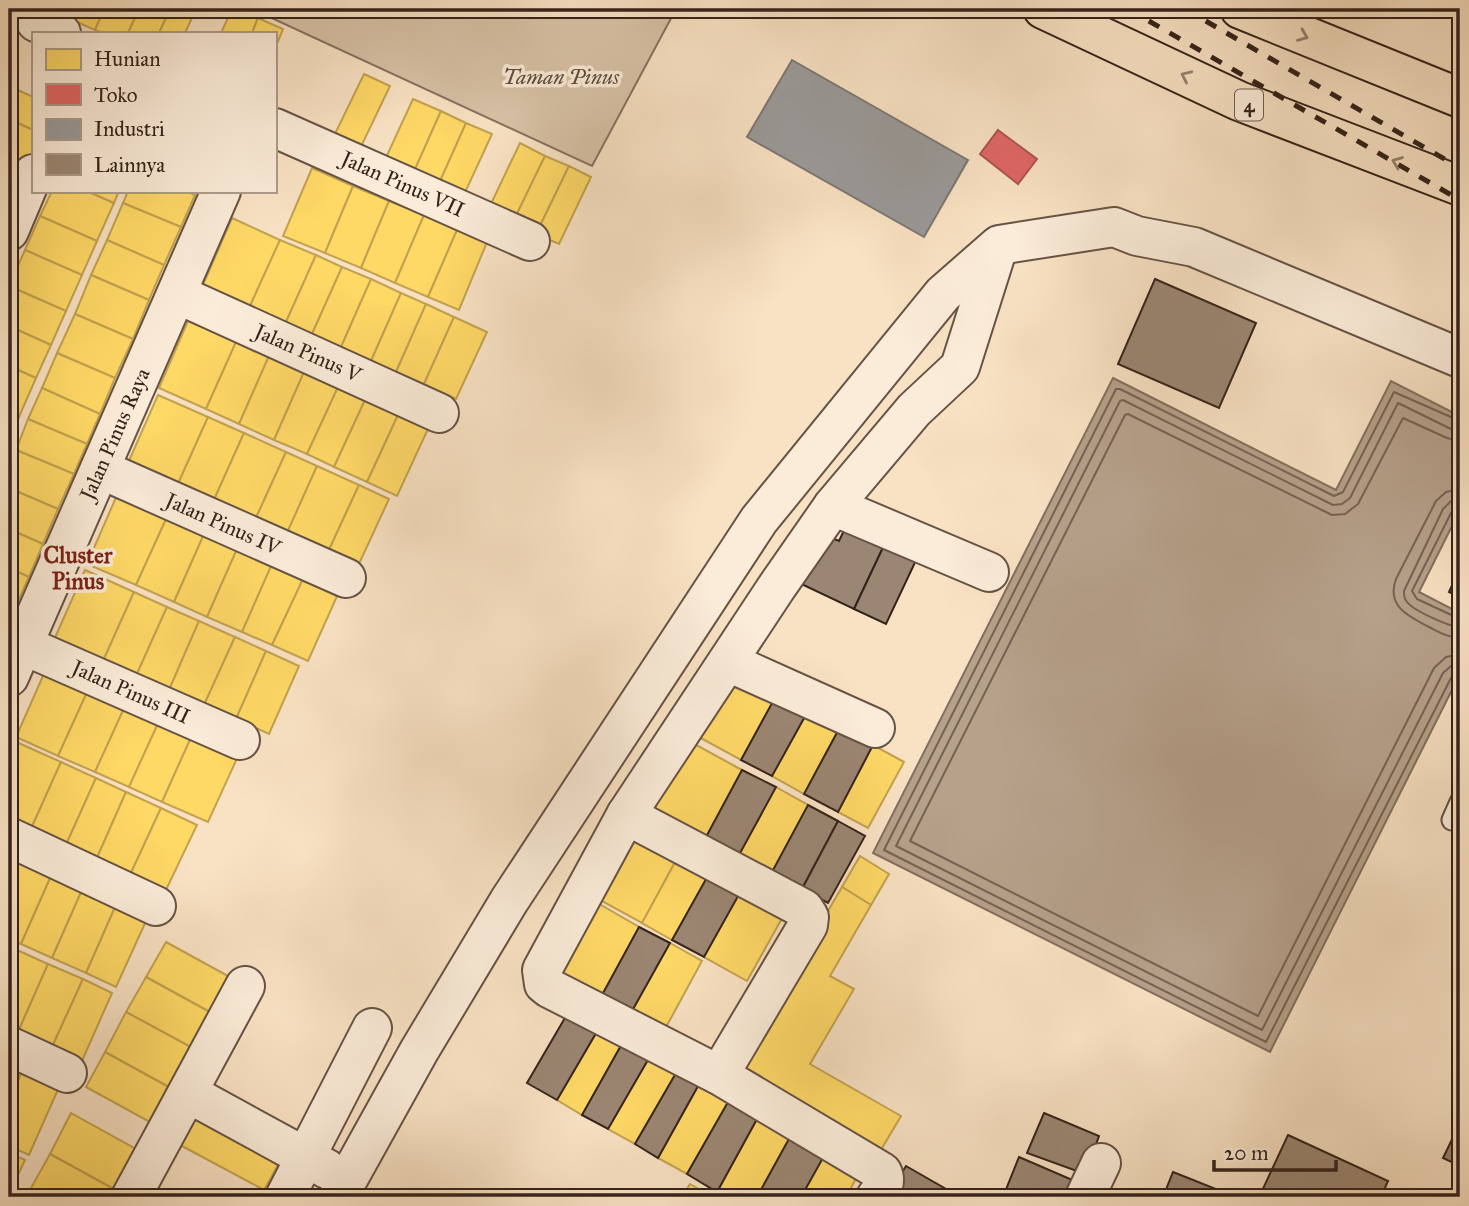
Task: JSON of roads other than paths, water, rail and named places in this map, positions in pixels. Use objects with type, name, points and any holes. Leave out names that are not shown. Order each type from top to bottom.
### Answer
[{"type":"highway","name":"4","points":[[1043,9],[1239,102],[1460,186]]},
{"type":"highway","points":[[1240,9],[1460,98]]},
{"type":"street","name":"Jalan Pinus VII","points":[[276,128],[530,241]]},
{"type":"street","points":[[9,231],[32,176]]},
{"type":"street","name":"Jalan Pinus Raya","points":[[16,661],[221,192]]},
{"type":"street","points":[[188,1093],[306,1157],[343,1189],[419,1051],[509,901],[759,520],[943,294],[999,245],[1114,227],[1137,236],[1194,247],[1460,358]]},
{"type":"street","points":[[877,1197],[884,1186],[885,1178],[882,1172],[719,1074],[549,988],[541,976],[626,814],[833,506],[914,410],[960,366],[999,245]]},
{"type":"street","name":"Jalan Pinus V","points":[[177,294],[439,413]]},
{"type":"street","name":"Jalan Pinus IV","points":[[100,469],[346,578]]},
{"type":"street","points":[[833,506],[989,572]]},
{"type":"street","name":"Jalan Pinus III","points":[[16,661],[240,740]]},
{"type":"street","points":[[728,662],[875,728]]},
{"type":"street","points":[[626,814],[804,909],[809,916],[808,925],[719,1074]]},
{"type":"street","points":[[9,837],[156,906]]},
{"type":"street","points":[[131,1197],[245,986]]},
{"type":"street","points":[[285,1197],[372,1028]]},
{"type":"street","points":[[9,1046],[66,1073]]},
{"type":"street","points":[[1085,1197],[1101,1163]]},
{"type":"water","points":[[1113,378],[1336,490],[1391,381],[1460,416],[1460,510],[1419,592],[1460,613],[1460,674],[1270,1052],[873,853]]},
{"type":"railway","points":[[1128,9],[1460,200]]},
{"type":"railway","points":[[1185,9],[1460,168]]},
{"type":"district","name":"Cluster Pinus","points":[[78,568]]},
{"type":"park label","name":"Taman Pinus","points":[[561,77]]}]
